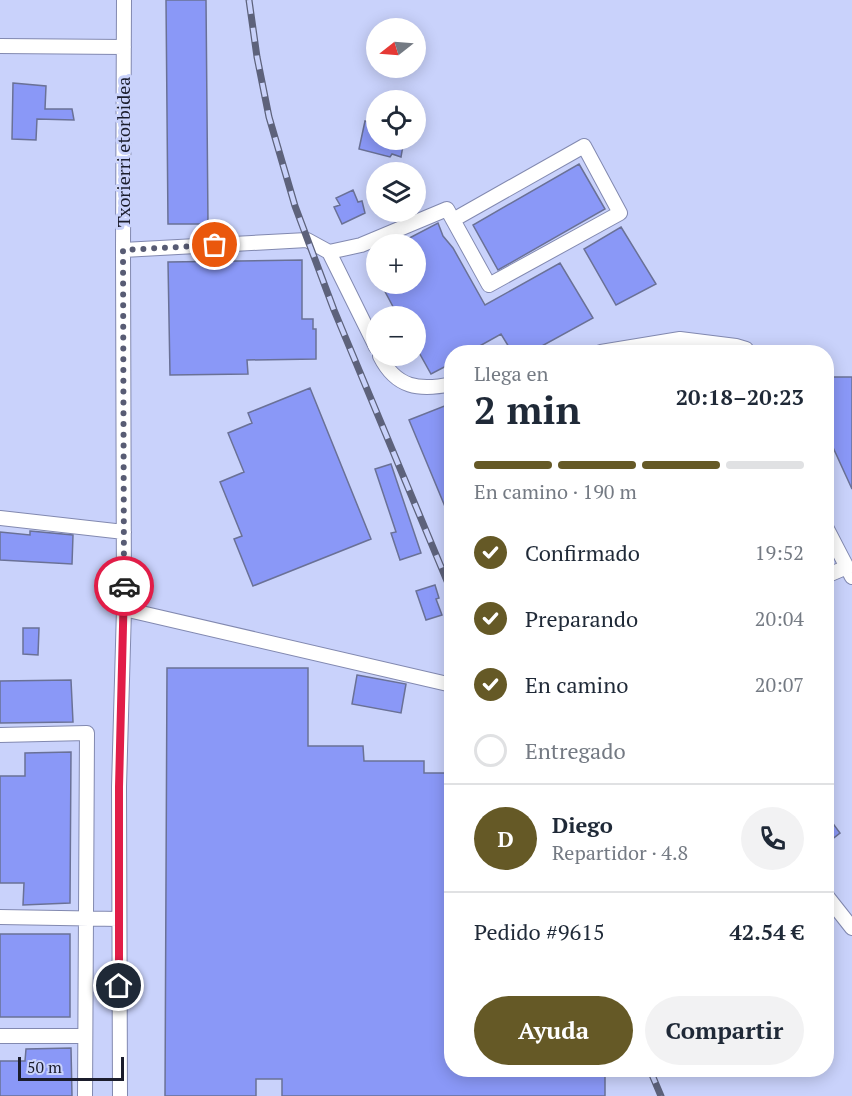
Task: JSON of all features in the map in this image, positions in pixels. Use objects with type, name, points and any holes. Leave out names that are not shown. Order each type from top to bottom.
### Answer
[{"type":"street","name":"Txorierri etorbidea","points":[[120,1096],[119,787],[124,609],[124,0]]},
{"type":"street","points":[[0,46],[124,47]]},
{"type":"street","points":[[329,252],[361,245],[447,209],[453,220],[489,285],[620,213],[584,146],[453,220]]},
{"type":"street","points":[[123,250],[307,240],[329,252],[366,327]]},
{"type":"street","points":[[644,345],[680,339],[728,345]]},
{"type":"street","points":[[387,366],[404,384],[432,388],[444,386]]},
{"type":"street","points":[[0,518],[124,532]]},
{"type":"street","points":[[834,542],[850,572],[834,575]]},
{"type":"street","points":[[124,609],[444,683]]},
{"type":"street","points":[[0,735],[87,733],[85,1096]]},
{"type":"street","points":[[834,904],[852,928]]},
{"type":"street","points":[[0,917],[119,919]]},
{"type":"street","points":[[0,1036],[85,1036]]},
{"type":"building","points":[[166,0],[206,0],[208,224],[168,224]]},
{"type":"building","points":[[13,83],[46,86],[45,109],[72,109],[74,120],[37,119],[36,140],[12,139]]},
{"type":"building","points":[[365,121],[366,150],[402,150],[401,157],[392,154],[390,157],[359,149]]},
{"type":"building","points":[[579,164],[605,209],[498,270],[473,225]]},
{"type":"building","points":[[353,190],[358,202],[362,201],[365,213],[342,224],[334,207],[340,205],[336,198]]},
{"type":"building","points":[[438,223],[443,236],[453,248],[485,305],[560,263],[593,318],[544,345],[508,345],[501,334],[481,345],[444,345],[444,367],[431,374],[426,365],[426,306],[393,306],[386,294],[426,294],[426,234],[417,234]]},
{"type":"building","points":[[621,227],[656,284],[616,305],[584,249]]},
{"type":"building","points":[[302,260],[302,319],[313,319],[313,329],[316,329],[316,359],[247,360],[248,374],[170,375],[168,262]]},
{"type":"building","points":[[834,377],[852,377],[852,489],[834,450]]},
{"type":"building","points":[[310,388],[371,539],[253,586],[234,539],[242,536],[220,482],[244,472],[228,433],[252,423],[248,413]]},
{"type":"building","points":[[444,406],[444,504],[409,420]]},
{"type":"building","points":[[391,464],[421,553],[400,560],[391,533],[396,532],[375,469]]},
{"type":"building","points":[[30,531],[73,535],[72,564],[0,560],[0,532],[30,535]]},
{"type":"building","points":[[435,585],[439,598],[436,599],[442,615],[426,620],[416,591]]},
{"type":"building","points":[[23,628],[39,628],[38,655],[23,654]]},
{"type":"building","points":[[167,668],[308,668],[308,746],[363,746],[364,761],[424,761],[424,773],[444,773],[444,1077],[605,1077],[605,1096],[282,1096],[282,1079],[256,1079],[256,1096],[165,1096]]},
{"type":"building","points":[[357,675],[406,684],[401,713],[352,704]]},
{"type":"building","points":[[71,680],[73,722],[0,723],[0,681]]},
{"type":"building","points":[[71,752],[70,903],[23,905],[24,883],[0,883],[0,776],[25,776],[25,753]]},
{"type":"building","points":[[834,825],[840,833],[834,838]]},
{"type":"building","points":[[0,934],[70,934],[70,1017],[0,1017]]},
{"type":"building","points":[[71,1048],[72,1096],[0,1096],[0,1061],[25,1061],[26,1049]]},
{"type":"railway","points":[[249,0],[269,117],[295,206],[334,310],[444,574]]},
{"type":"railway","points":[[653,1077],[661,1096]]},
{"type":"way so far","points":[[124,586],[123,250],[215,245]]},
{"type":"route","points":[[119,986],[119,787],[124,586]]}]
